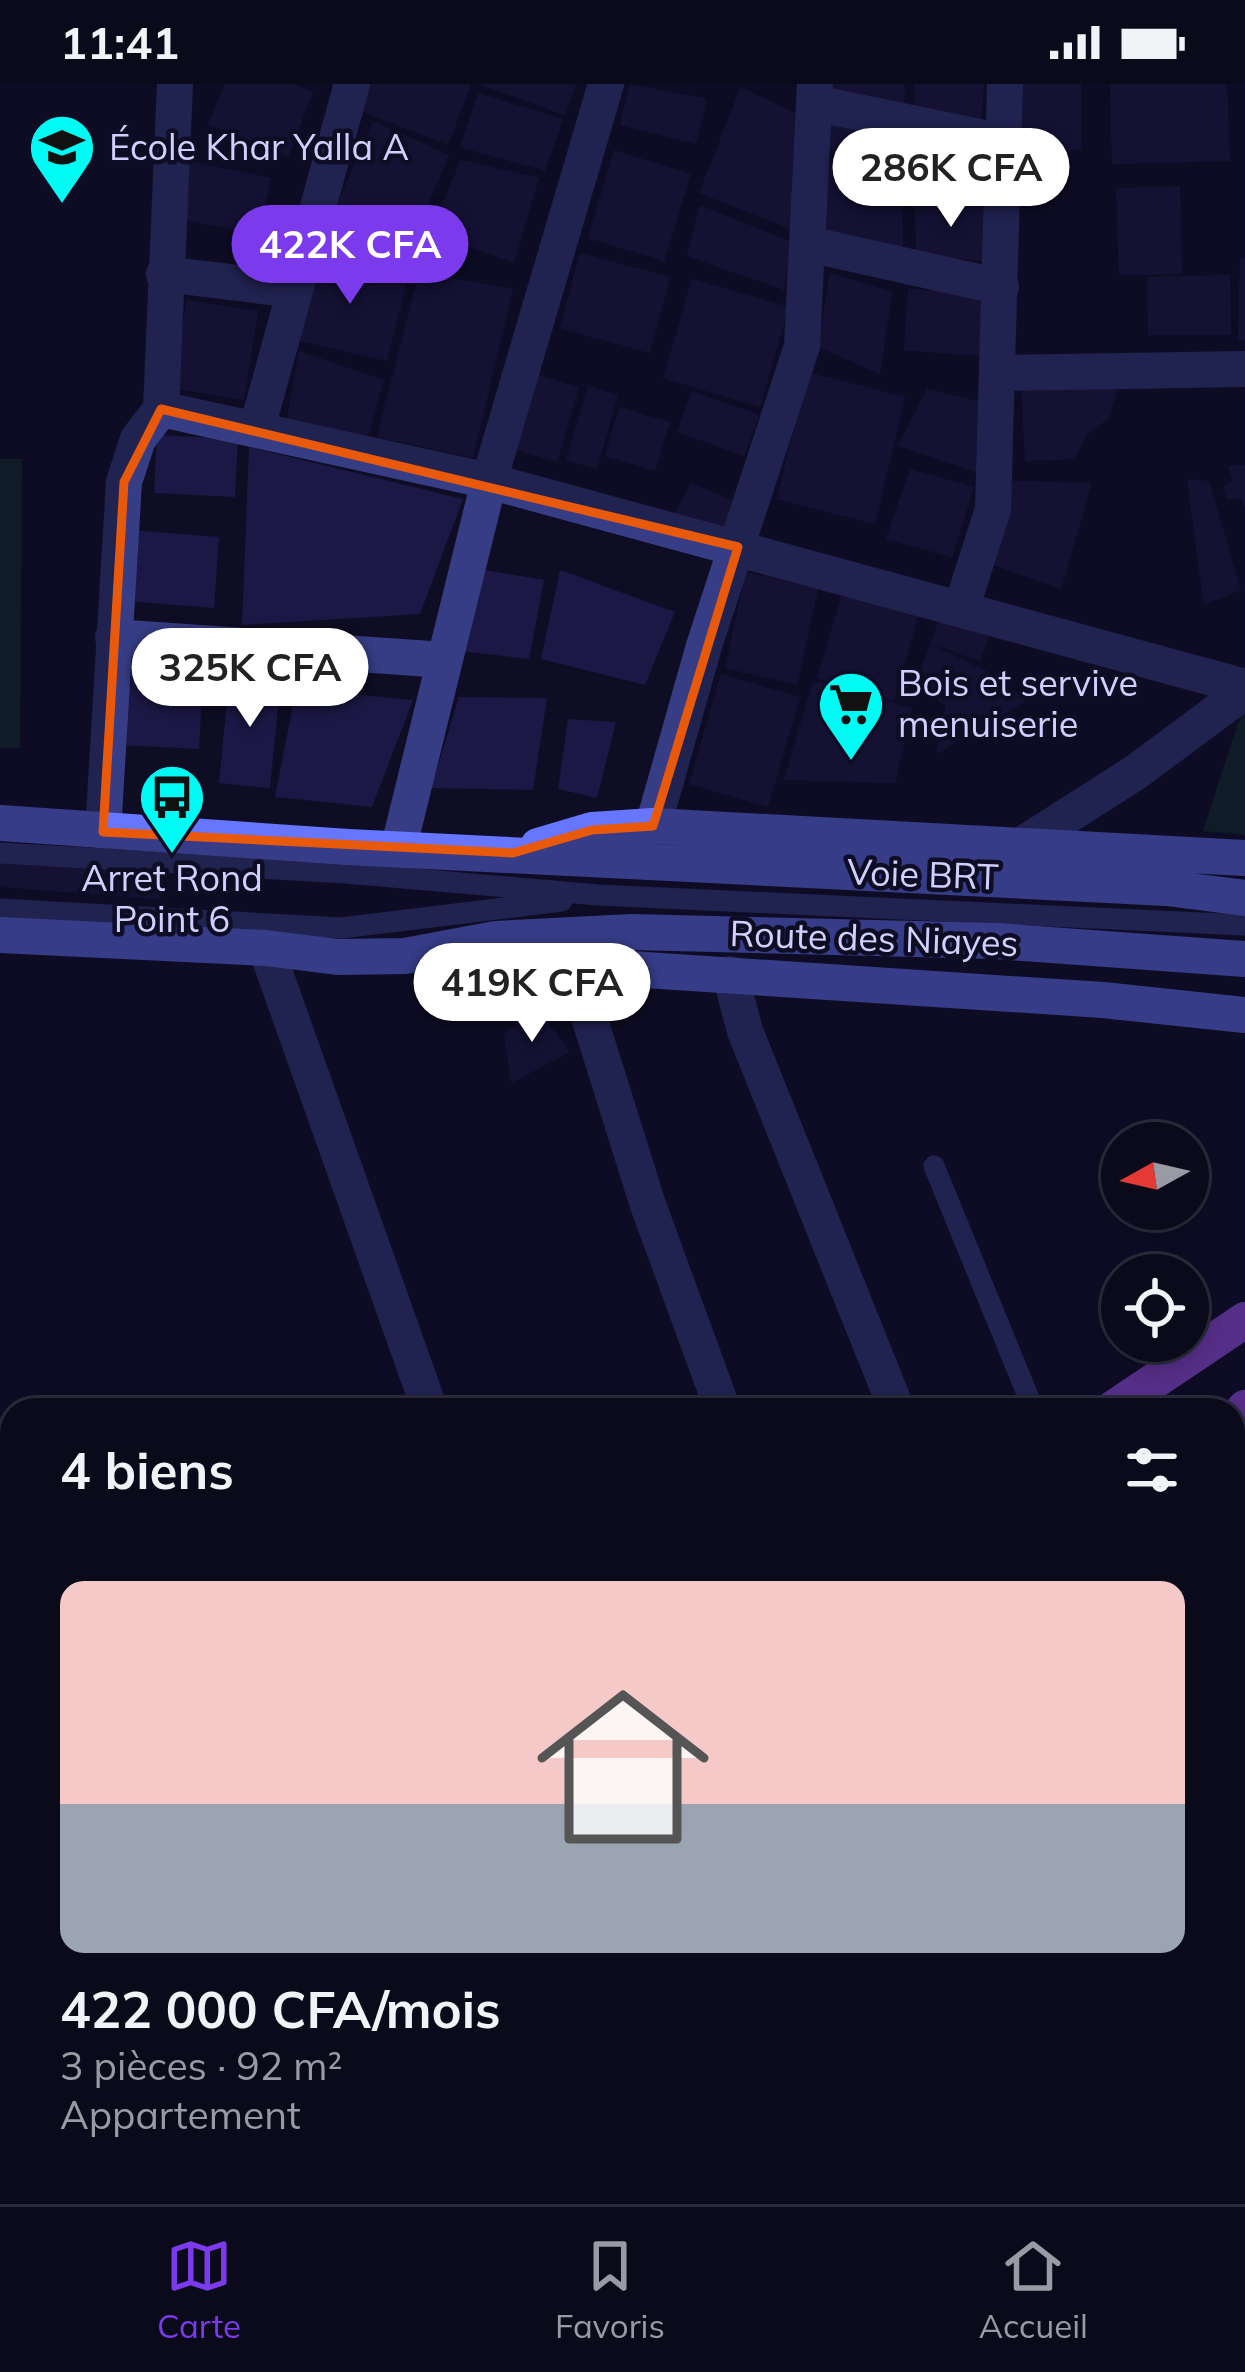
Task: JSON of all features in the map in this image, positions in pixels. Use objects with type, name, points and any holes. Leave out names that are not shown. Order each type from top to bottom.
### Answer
[{"type":"main road","name":"Route des Niayes","points":[[0,823],[398,850],[1144,887],[1245,898]]},
{"type":"main road","points":[[513,854],[592,830],[653,826],[1245,858]]},
{"type":"main road","name":"Route des Niayes","points":[[0,935],[266,948],[338,957],[405,956],[496,939],[735,933],[1089,946],[1245,959]]},
{"type":"main road","points":[[496,939],[568,950],[630,969],[1245,1015]]},
{"type":"main road","points":[[1129,1398],[1245,1320]]},
{"type":"street","points":[[103,832],[124,482],[138,439],[161,409],[175,84]]},
{"type":"street","points":[[257,428],[352,84]]},
{"type":"street","points":[[398,850],[489,481],[606,84]]},
{"type":"street","points":[[962,606],[993,509],[1005,84]]},
{"type":"street","points":[[653,826],[802,346],[815,94],[1003,142]]},
{"type":"street","points":[[808,244],[1001,287]]},
{"type":"street","points":[[164,274],[295,290]]},
{"type":"street","points":[[999,373],[1245,369]]},
{"type":"street","points":[[161,409],[489,481],[962,606],[1245,689]]},
{"type":"street","points":[[113,637],[445,660]]},
{"type":"street","points":[[1020,846],[1136,772],[1245,689]]},
{"type":"street","points":[[266,948],[426,1398]]},
{"type":"street","points":[[568,950],[647,1205],[719,1398]]},
{"type":"street","points":[[730,974],[745,1031],[892,1398]]},
{"type":"lane","name":"Voie BRT","points":[[0,853],[346,873],[598,896],[1245,925]]},
{"type":"lane","name":"Voie BRT","points":[[0,909],[341,928],[598,896]]},
{"type":"lane","points":[[934,1166],[1028,1398]]},
{"type":"highlighted area","points":[[161,409],[738,547],[653,826],[592,830],[513,853],[103,832],[124,482]]},
{"type":"green space","points":[[0,459],[22,459],[20,748],[0,748]]},
{"type":"green space","points":[[1245,712],[1245,835],[1203,831],[1238,723]]},
{"type":"building","points":[[225,84],[293,84],[313,92],[288,157],[208,125]]},
{"type":"building","points":[[368,84],[471,84],[448,145],[358,110]]},
{"type":"building","points":[[479,84],[576,84],[565,115]]},
{"type":"building","points":[[630,84],[707,99],[696,144],[620,125]]},
{"type":"building","points":[[833,84],[905,84],[903,116],[833,101]]},
{"type":"building","points":[[915,84],[984,84],[980,131],[914,115]]},
{"type":"building","points":[[1010,84],[1081,84],[1081,148],[1040,156],[1036,176],[1011,176]]},
{"type":"building","points":[[1110,84],[1227,84],[1230,161],[1112,164]]},
{"type":"building","points":[[741,87],[799,115],[791,229],[699,193]]},
{"type":"building","points":[[478,93],[563,119],[545,171],[460,147]]},
{"type":"building","points":[[373,121],[449,155],[414,238],[337,205]]},
{"type":"building","points":[[831,121],[903,137],[898,164],[826,149]]},
{"type":"building","points":[[913,135],[982,146],[984,191],[914,181]]},
{"type":"building","points":[[614,150],[691,174],[664,261],[588,238]]},
{"type":"building","points":[[461,160],[539,178],[514,263],[430,233]]},
{"type":"building","points":[[187,161],[271,178],[259,235],[176,218]]},
{"type":"building","points":[[828,165],[902,188],[903,256],[825,232]]},
{"type":"building","points":[[1180,186],[1182,274],[1119,275],[1116,188]]},
{"type":"building","points":[[915,199],[987,207],[987,262],[916,253]]},
{"type":"building","points":[[700,205],[792,242],[784,290],[687,256]]},
{"type":"building","points":[[317,250],[408,278],[387,361],[292,339]]},
{"type":"building","points":[[580,253],[670,277],[650,353],[560,328]]},
{"type":"building","points":[[1240,259],[1245,259],[1245,340],[1238,340]]},
{"type":"building","points":[[419,272],[513,289],[473,458],[377,437]]},
{"type":"building","points":[[830,273],[892,292],[880,374],[818,347]]},
{"type":"building","points":[[1230,275],[1231,335],[1148,335],[1147,277]]},
{"type":"building","points":[[692,279],[789,307],[760,407],[663,378]]},
{"type":"building","points":[[908,289],[985,294],[982,356],[904,350]]},
{"type":"building","points":[[187,300],[258,311],[244,400],[172,388]]},
{"type":"building","points":[[299,351],[384,380],[368,437],[286,423]]},
{"type":"building","points":[[807,372],[905,397],[875,524],[777,499]]},
{"type":"building","points":[[538,375],[579,387],[557,462],[516,450]]},
{"type":"building","points":[[1122,375],[1109,418],[1087,434],[1075,459],[1025,461],[1021,378]]},
{"type":"building","points":[[588,386],[618,395],[597,469],[566,460]]},
{"type":"building","points":[[927,389],[981,402],[979,473],[898,446]]},
{"type":"building","points":[[692,391],[759,415],[744,456],[677,432]]},
{"type":"building","points":[[619,407],[670,422],[655,471],[605,456]]},
{"type":"building","points":[[157,435],[238,439],[235,497],[154,493]]},
{"type":"building","points":[[249,447],[463,499],[420,614],[242,625]]},
{"type":"building","points":[[1245,465],[1244,506],[1241,498],[1227,499],[1223,488],[1232,481],[1228,466]]},
{"type":"building","points":[[910,469],[974,487],[952,557],[886,539]]},
{"type":"building","points":[[1187,479],[1209,481],[1241,590],[1204,605]]},
{"type":"building","points":[[1013,481],[1092,483],[1061,589],[985,562]]},
{"type":"building","points":[[691,483],[732,500],[729,528],[675,513]]},
{"type":"building","points":[[130,530],[219,537],[214,608],[125,601]]},
{"type":"building","points":[[485,570],[544,580],[529,659],[460,651]]},
{"type":"building","points":[[560,570],[675,612],[645,685],[541,659]]},
{"type":"building","points":[[746,572],[818,589],[797,685],[725,668]]},
{"type":"building","points":[[843,590],[919,613],[894,701],[817,678]]},
{"type":"building","points":[[940,617],[990,633],[980,661],[931,644],[994,675],[1026,701],[936,754],[946,705],[914,689]]},
{"type":"building","points":[[121,670],[203,674],[199,749],[118,745]]},
{"type":"building","points":[[230,671],[281,677],[270,788],[219,783]]},
{"type":"building","points":[[721,674],[800,697],[768,807],[689,784]]},
{"type":"building","points":[[813,681],[912,708],[895,783],[784,780]]},
{"type":"building","points":[[296,689],[413,700],[372,807],[275,797]]},
{"type":"building","points":[[459,697],[547,698],[533,790],[431,788]]},
{"type":"building","points":[[568,719],[616,722],[597,798],[558,789]]},
{"type":"building","points":[[0,859],[161,871],[159,899],[0,887]]},
{"type":"building","points":[[536,1007],[570,1052],[511,1083],[504,1034]]},
{"type":"place","name":"École Khar Yalla A","points":[[62,206]]},
{"type":"place","name":"Bois et servive menuiserie","points":[[851,763]]},
{"type":"place","name":"Arret Rond Point 6","points":[[172,856]]}]
